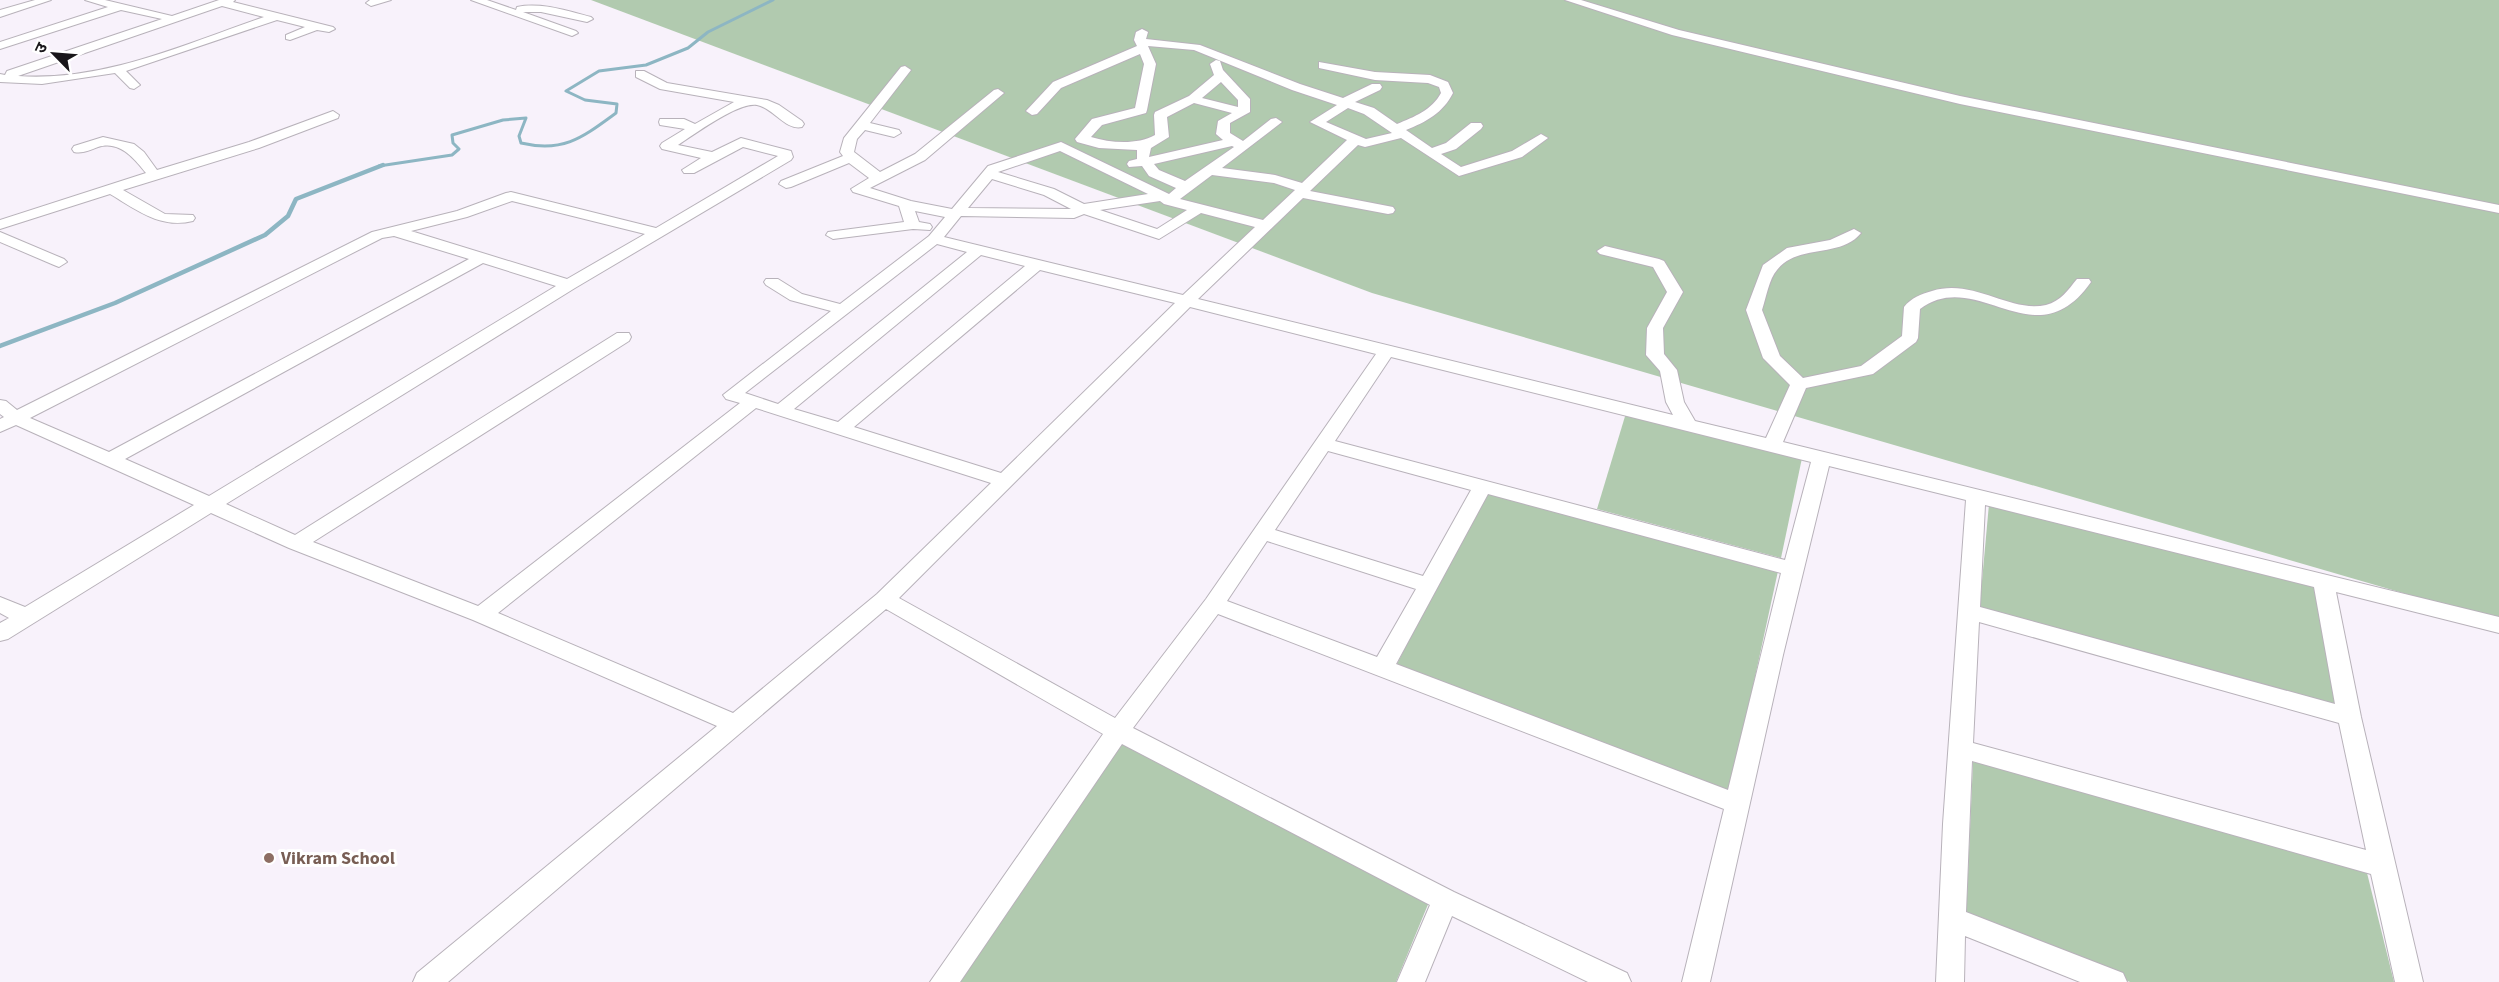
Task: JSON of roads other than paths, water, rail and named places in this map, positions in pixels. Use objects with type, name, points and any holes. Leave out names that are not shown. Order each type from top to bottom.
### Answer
[{"type":"street","points":[[0,14],[46,0]]},
{"type":"street","points":[[90,0],[167,17]]},
{"type":"street","points":[[371,3],[386,0]]},
{"type":"street","points":[[476,0],[573,33]]},
{"type":"street","points":[[1570,0],[1677,33],[1960,100],[2499,209]]},
{"type":"street","points":[[0,78],[218,1]]},
{"type":"street","points":[[0,73],[218,1],[329,29]]},
{"type":"street","points":[[0,46],[120,7]]},
{"type":"street","points":[[504,10],[541,9],[587,19]]},
{"type":"street","points":[[0,78],[41,80],[153,61],[164,55],[277,16]]},
{"type":"street","points":[[290,37],[316,26]]},
{"type":"street","points":[[1006,481],[732,395],[938,234],[993,169],[1082,139],[1097,122],[1141,110],[1150,64],[1142,41]]},
{"type":"street","points":[[1032,111],[1049,90],[1142,41],[1196,47],[1296,87],[1369,111],[1459,172],[1518,154],[1541,138]]},
{"type":"street","points":[[1218,56],[1215,68],[1244,99],[1244,112]]},
{"type":"street","points":[[1323,65],[1376,76],[1430,79],[1444,85],[1447,93],[1438,106],[1400,132],[1368,142],[1351,138],[1316,123],[1345,103],[1376,87]]},
{"type":"street","points":[[117,68],[134,85]]},
{"type":"street","points":[[879,178],[850,158],[847,152],[850,141],[905,70]]},
{"type":"street","points":[[640,74],[664,86],[775,106],[797,124]]},
{"type":"street","points":[[1082,139],[1099,144],[1145,146],[1162,137],[1160,116],[1193,99],[1221,75]]},
{"type":"street","points":[[998,93],[920,158],[858,190],[907,205],[956,213],[1074,214],[1082,209],[1166,199],[1211,171],[1239,144],[1276,122]]},
{"type":"street","points":[[1193,99],[1244,112]]},
{"type":"street","points":[[715,157],[667,146],[693,128],[747,100]]},
{"type":"street","points":[[1239,144],[1222,134],[1224,121],[1244,112]]},
{"type":"street","points":[[4,220],[245,148],[333,116]]},
{"type":"street","points":[[428,982],[885,599],[1164,323],[1267,226],[1351,138],[1383,120]]},
{"type":"street","points":[[665,122],[684,123],[693,128]]},
{"type":"street","points":[[862,125],[894,133]]},
{"type":"street","points":[[1431,153],[1451,146],[1476,126]]},
{"type":"street","points":[[1116,144],[1130,134]]},
{"type":"street","points":[[79,149],[103,141],[129,147],[139,155],[154,175]]},
{"type":"street","points":[[0,633],[569,285],[786,157],[786,154],[741,142],[689,170]]},
{"type":"street","points":[[1108,170],[1239,144]]},
{"type":"street","points":[[1061,146],[1166,199],[1267,226]]},
{"type":"street","points":[[1145,146],[1142,157],[1154,173],[1186,187]]},
{"type":"street","points":[[786,184],[850,158]]},
{"type":"street","points":[[1211,171],[1275,179],[1303,190],[1388,210]]},
{"type":"street","points":[[989,174],[1050,192],[1082,209],[1159,235],[1199,208]]},
{"type":"street","points":[[112,189],[160,217],[171,220],[188,218]]},
{"type":"street","points":[[5,416],[377,235],[462,214],[507,196],[515,196],[658,233]]},
{"type":"street","points":[[907,205],[913,225]]},
{"type":"street","points":[[833,235],[913,225],[978,250],[1036,265],[2499,625]]},
{"type":"street","points":[[395,231],[569,285]]},
{"type":"street","points":[[1799,384],[1772,358],[1754,310],[1769,268],[1792,251],[1834,244],[1854,233]]},
{"type":"street","points":[[0,237],[59,262]]},
{"type":"street","points":[[781,410],[978,250]]},
{"type":"street","points":[[1605,250],[1659,264],[1675,292],[1655,328],[1655,355],[1668,370],[1675,402],[1688,425]]},
{"type":"street","points":[[109,460],[482,258]]},
{"type":"street","points":[[841,429],[1036,265]]},
{"type":"street","points":[[772,282],[796,297],[842,309]]},
{"type":"street","points":[[1799,384],[1867,370],[1910,338],[1912,308],[1929,296],[1957,292],[2027,309],[2040,309],[2057,307],[2067,301],[2083,282]]},
{"type":"street","points":[[1164,323],[1210,308]]},
{"type":"street","points":[[296,543],[623,337]]},
{"type":"street","points":[[944,982],[1118,730],[1214,604],[1386,352]]},
{"type":"street","points":[[1771,447],[1799,384]]},
{"type":"street","points":[[481,615],[753,402]]},
{"type":"street","points":[[5,416],[296,543],[481,615],[737,724]]},
{"type":"street","points":[[1324,444],[1791,569]]},
{"type":"street","points":[[1696,982],[1739,804],[1791,569],[1821,460]]},
{"type":"street","points":[[1383,668],[1483,486]]},
{"type":"street","points":[[1950,982],[1976,496]]},
{"type":"street","points":[[1263,533],[1428,585]]},
{"type":"street","points":[[2323,580],[2349,717],[2409,982]]},
{"type":"street","points":[[885,599],[1118,730],[1445,900],[1617,982]]},
{"type":"street","points":[[0,604],[26,617]]},
{"type":"street","points":[[1214,604],[1739,804]]},
{"type":"street","points":[[1969,612],[2349,717]]},
{"type":"street","points":[[1961,749],[2383,866]]},
{"type":"street","points":[[1411,982],[1445,900]]},
{"type":"street","points":[[1952,919],[2113,982]]},
{"type":"waterway","points":[[381,166],[452,155],[459,149],[453,143],[452,135],[503,120],[526,118],[519,136],[521,143],[549,146],[572,141],[616,113],[617,104],[585,100],[566,91],[599,71],[646,65],[688,48],[708,32],[773,0]]},
{"type":"waterway","points":[[0,346],[115,303],[265,235],[288,216],[296,199],[381,166]]},
{"type":"place","name":"Vikram School","points":[[269,858]]}]
